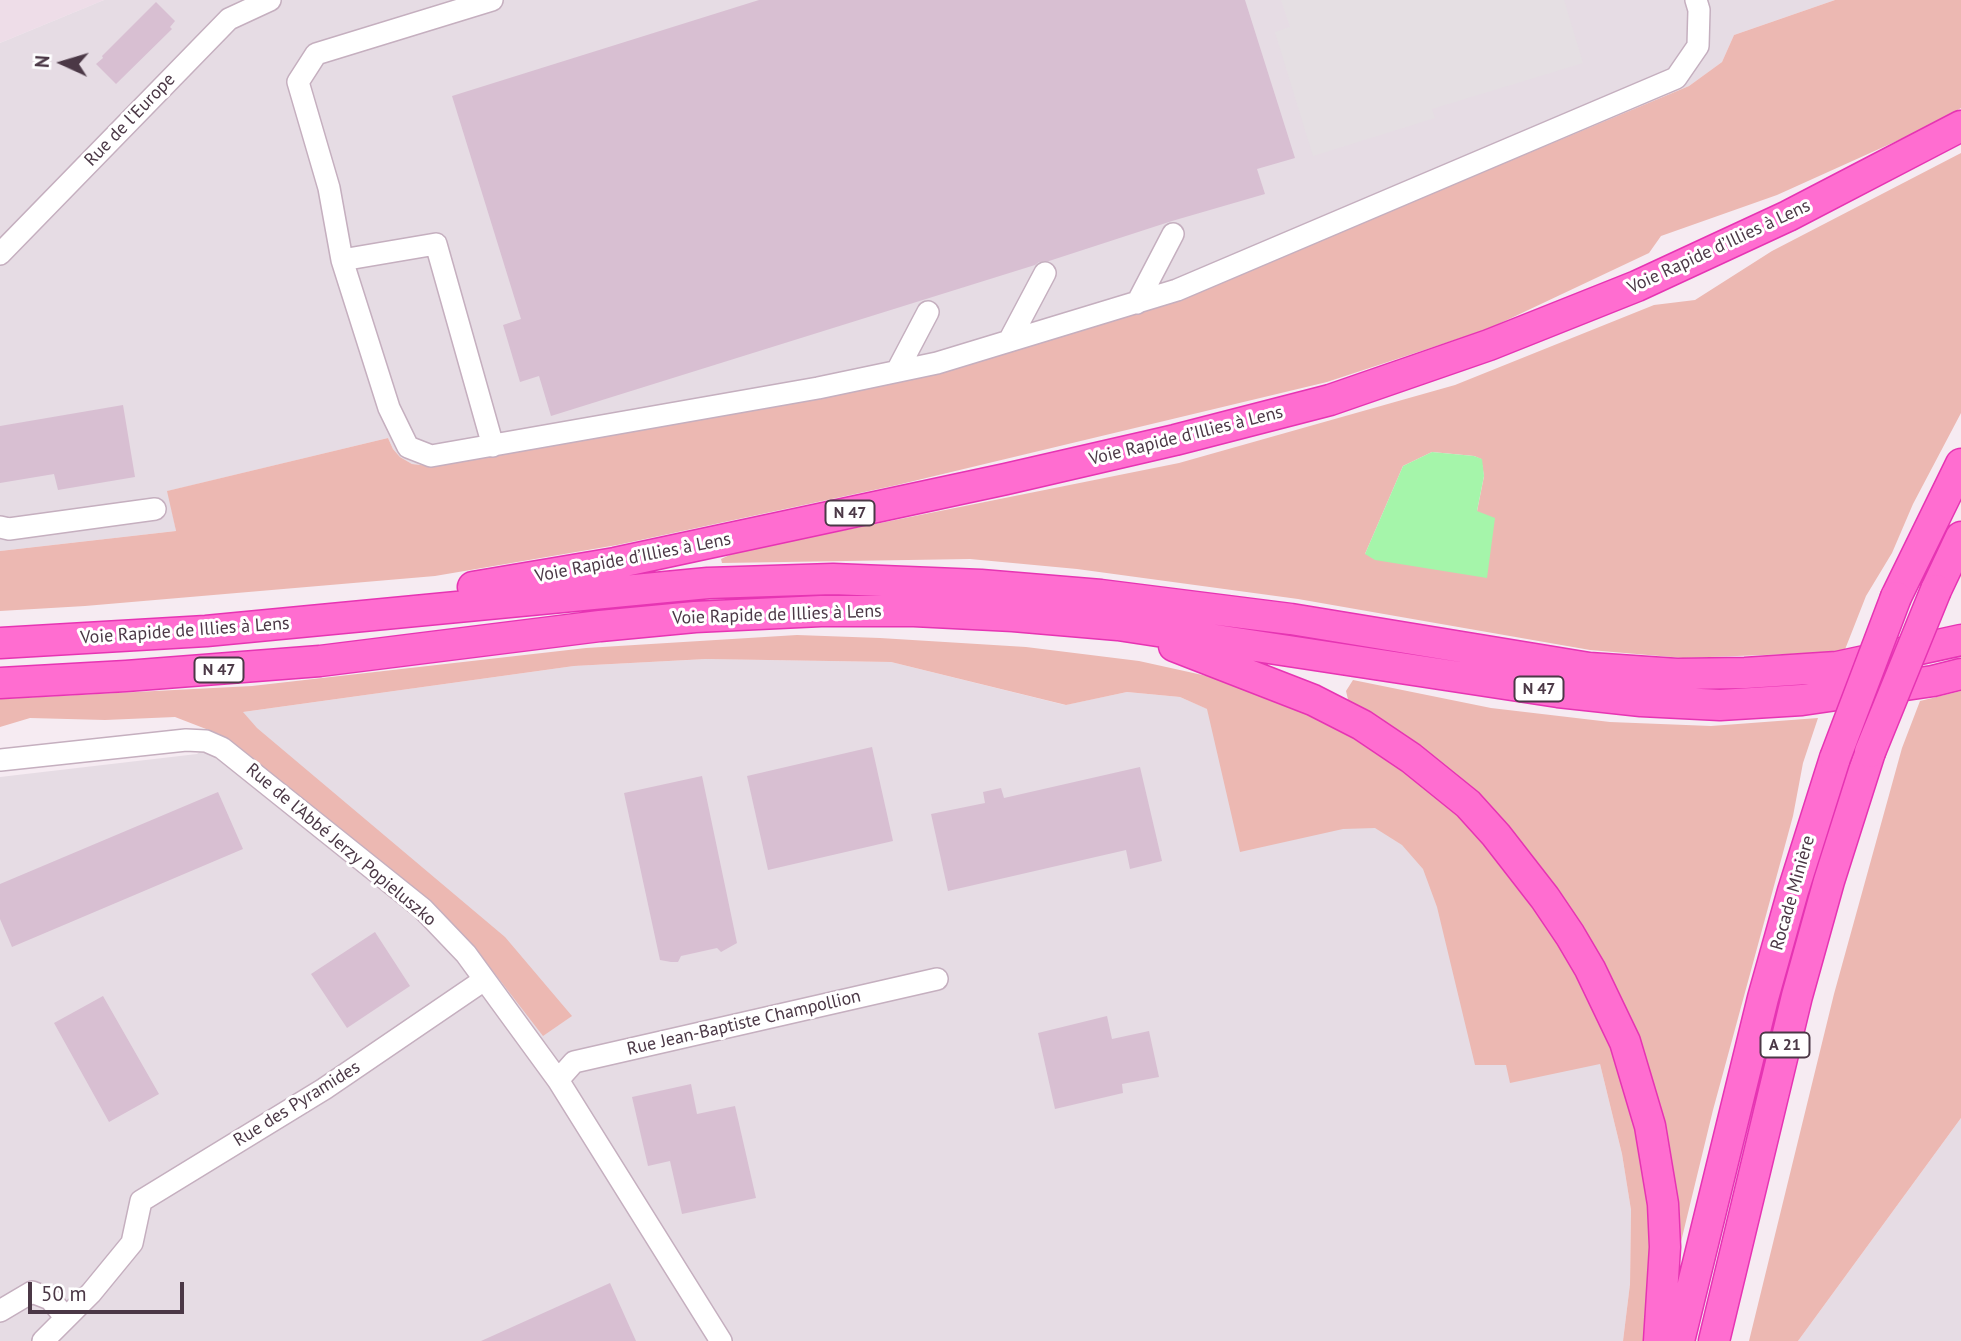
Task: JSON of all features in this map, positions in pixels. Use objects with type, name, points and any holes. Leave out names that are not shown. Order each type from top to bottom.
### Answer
[{"type":"highway","name":"Voie Rapide d’Illies à Lens","points":[[369,616],[421,594],[536,578],[770,531],[1096,459],[1330,400],[1489,345],[1637,286],[1788,216],[1961,126]]},
{"type":"highway","name":"Rocade Minière","points":[[1679,1341],[1763,998],[1835,758],[1896,597],[1961,464]]},
{"type":"highway","name":"Rocade Minière","points":[[1714,1341],[1797,996],[1829,881],[1870,752],[1899,676],[1961,537]]},
{"type":"highway","name":"Voie Rapide de Illies à Lens","points":[[0,643],[206,631],[708,583],[833,579],[981,585],[1113,596],[1291,619],[1589,668],[1677,674],[1837,667],[1961,640]]},
{"type":"highway","name":"Voie Rapide de Illies à Lens","points":[[0,683],[320,661],[681,618],[821,611],[914,611],[1118,625]]},
{"type":"highway","name":"N 47","points":[[1118,625],[1558,692],[1680,703],[1720,705],[1802,701],[1933,681],[1961,674]]},
{"type":"highway","points":[[1118,625],[1313,700],[1362,725],[1410,758],[1468,804],[1545,898],[1583,958],[1625,1042],[1650,1126],[1662,1204],[1665,1247],[1659,1341]]},
{"type":"street","name":"Rue de l'Europe","points":[[0,254],[229,19],[270,0]]},
{"type":"street","points":[[492,0],[316,54],[299,82],[329,188],[342,260],[389,408],[408,447],[431,456],[818,388],[937,363],[1177,290],[1676,78],[1698,46],[1699,10],[1696,0]]},
{"type":"street","points":[[1137,303],[1173,234]]},
{"type":"street","points":[[342,260],[436,244],[493,446]]},
{"type":"street","points":[[1009,341],[1045,273]]},
{"type":"street","points":[[897,371],[928,312]]},
{"type":"street","points":[[0,527],[9,529],[155,509]]},
{"type":"street","name":"Rue de l'Abbé Jerzy Popieluszko","points":[[0,760],[186,740],[206,741],[222,748],[424,909],[466,954],[558,1080],[721,1341]]},
{"type":"street","name":"Rue Jean-Baptiste Champollion","points":[[558,1080],[574,1062],[937,979]]},
{"type":"street","name":"Rue des Pyramides","points":[[66,1318],[92,1293],[132,1242],[141,1201],[324,1089],[484,980]]},
{"type":"street","points":[[0,1311],[32,1292],[50,1299],[66,1318],[43,1341]]},
{"type":"shaded area","points":[[0,0],[104,0],[0,43]]},
{"type":"shaded area","points":[[104,0],[1835,0],[1734,35],[1722,62],[1689,86],[1179,299],[897,383],[430,466],[412,464],[400,457],[388,438],[168,491],[176,531],[0,551],[0,43]]},
{"type":"shaded area","points":[[1281,0],[1564,0],[1583,63],[1432,109],[1435,118],[1313,156],[1275,32],[1290,27]]},
{"type":"shaded area","points":[[1835,0],[1961,0],[1961,108],[1930,126],[1777,195],[1661,236],[1649,253],[1488,329],[1327,382],[897,485],[617,545],[435,576],[0,611],[0,551],[176,531],[167,491],[388,438],[400,457],[412,464],[430,466],[897,383],[1179,299],[1689,86],[1722,62],[1734,35]]},
{"type":"shaded area","points":[[1961,153],[1961,413],[1913,504],[1892,553],[1866,596],[1844,652],[1683,658],[1590,650],[1298,599],[1077,569],[970,559],[722,563],[721,559],[736,552],[1179,463],[1455,385],[1654,305],[1695,300],[1772,251]],"holes":[[[1432,452],[1481,459],[1484,476],[1477,511],[1365,554],[1403,466]]]},
{"type":"shaded area","points":[[1432,452],[1482,459],[1484,476],[1477,511],[1495,518],[1487,578],[1375,560],[1365,554],[1403,466]]},
{"type":"shaded area","points":[[797,635],[1026,647],[1139,661],[1216,678],[1303,712],[1379,751],[1462,817],[1523,885],[1581,978],[1615,1058],[1638,1137],[1648,1208],[1651,1244],[1650,1297],[1643,1341],[1623,1341],[1630,1284],[1631,1210],[1622,1154],[1600,1064],[1510,1083],[1506,1065],[1475,1065],[1437,907],[1423,869],[1402,845],[1375,828],[1343,829],[1240,852],[1207,709],[1180,697],[1127,692],[1066,705],[891,662],[706,659],[574,666],[243,712],[257,728],[505,937],[572,1016],[543,1036],[475,948],[430,903],[219,734],[175,717],[105,720],[30,718],[0,727],[0,699],[252,686],[586,648]]},
{"type":"shaded area","points":[[706,659],[891,662],[1065,705],[1127,692],[1180,697],[1309,753],[1418,829],[1600,1064],[1622,1154],[1631,1210],[1630,1284],[1623,1341],[0,1341],[0,777],[197,754],[243,712],[574,666]]},
{"type":"shaded area","points":[[1353,680],[1491,708],[1610,722],[1711,726],[1818,718],[1803,763],[1793,816],[1713,1110],[1679,1250],[1583,934],[1350,708],[1346,691]]},
{"type":"shaded area","points":[[1961,691],[1961,1118],[1798,1341],[1749,1341],[1834,994],[1902,748],[1920,701]]},
{"type":"shaded area","points":[[1961,1118],[1961,1341],[1798,1341]]},
{"type":"building","points":[[759,0],[1245,0],[1295,158],[1257,169],[1265,194],[1039,262],[551,416],[539,376],[520,382],[503,325],[521,319],[452,96]]},
{"type":"building","points":[[156,2],[175,21],[170,27],[172,29],[116,84],[96,64]]},
{"type":"building","points":[[123,405],[135,477],[58,490],[54,474],[0,483],[0,426]]},
{"type":"building","points":[[872,747],[893,841],[768,870],[747,776]]},
{"type":"building","points":[[1140,767],[1162,861],[1130,869],[1126,850],[948,891],[931,814],[985,803],[983,792],[1001,788],[1004,798]]},
{"type":"building","points":[[702,776],[737,943],[721,952],[717,948],[681,956],[678,962],[660,960],[624,793]]},
{"type":"building","points":[[218,792],[243,849],[12,947],[0,919],[0,884]]},
{"type":"building","points":[[375,932],[410,986],[347,1028],[311,974]]},
{"type":"building","points":[[103,996],[159,1094],[109,1122],[54,1023]]},
{"type":"building","points":[[1107,1016],[1112,1039],[1149,1031],[1159,1077],[1122,1084],[1123,1093],[1055,1109],[1038,1033]]},
{"type":"building","points":[[691,1084],[697,1114],[735,1106],[756,1198],[682,1214],[670,1161],[648,1166],[632,1097]]},
{"type":"building","points":[[610,1283],[636,1341],[481,1341]]}]
